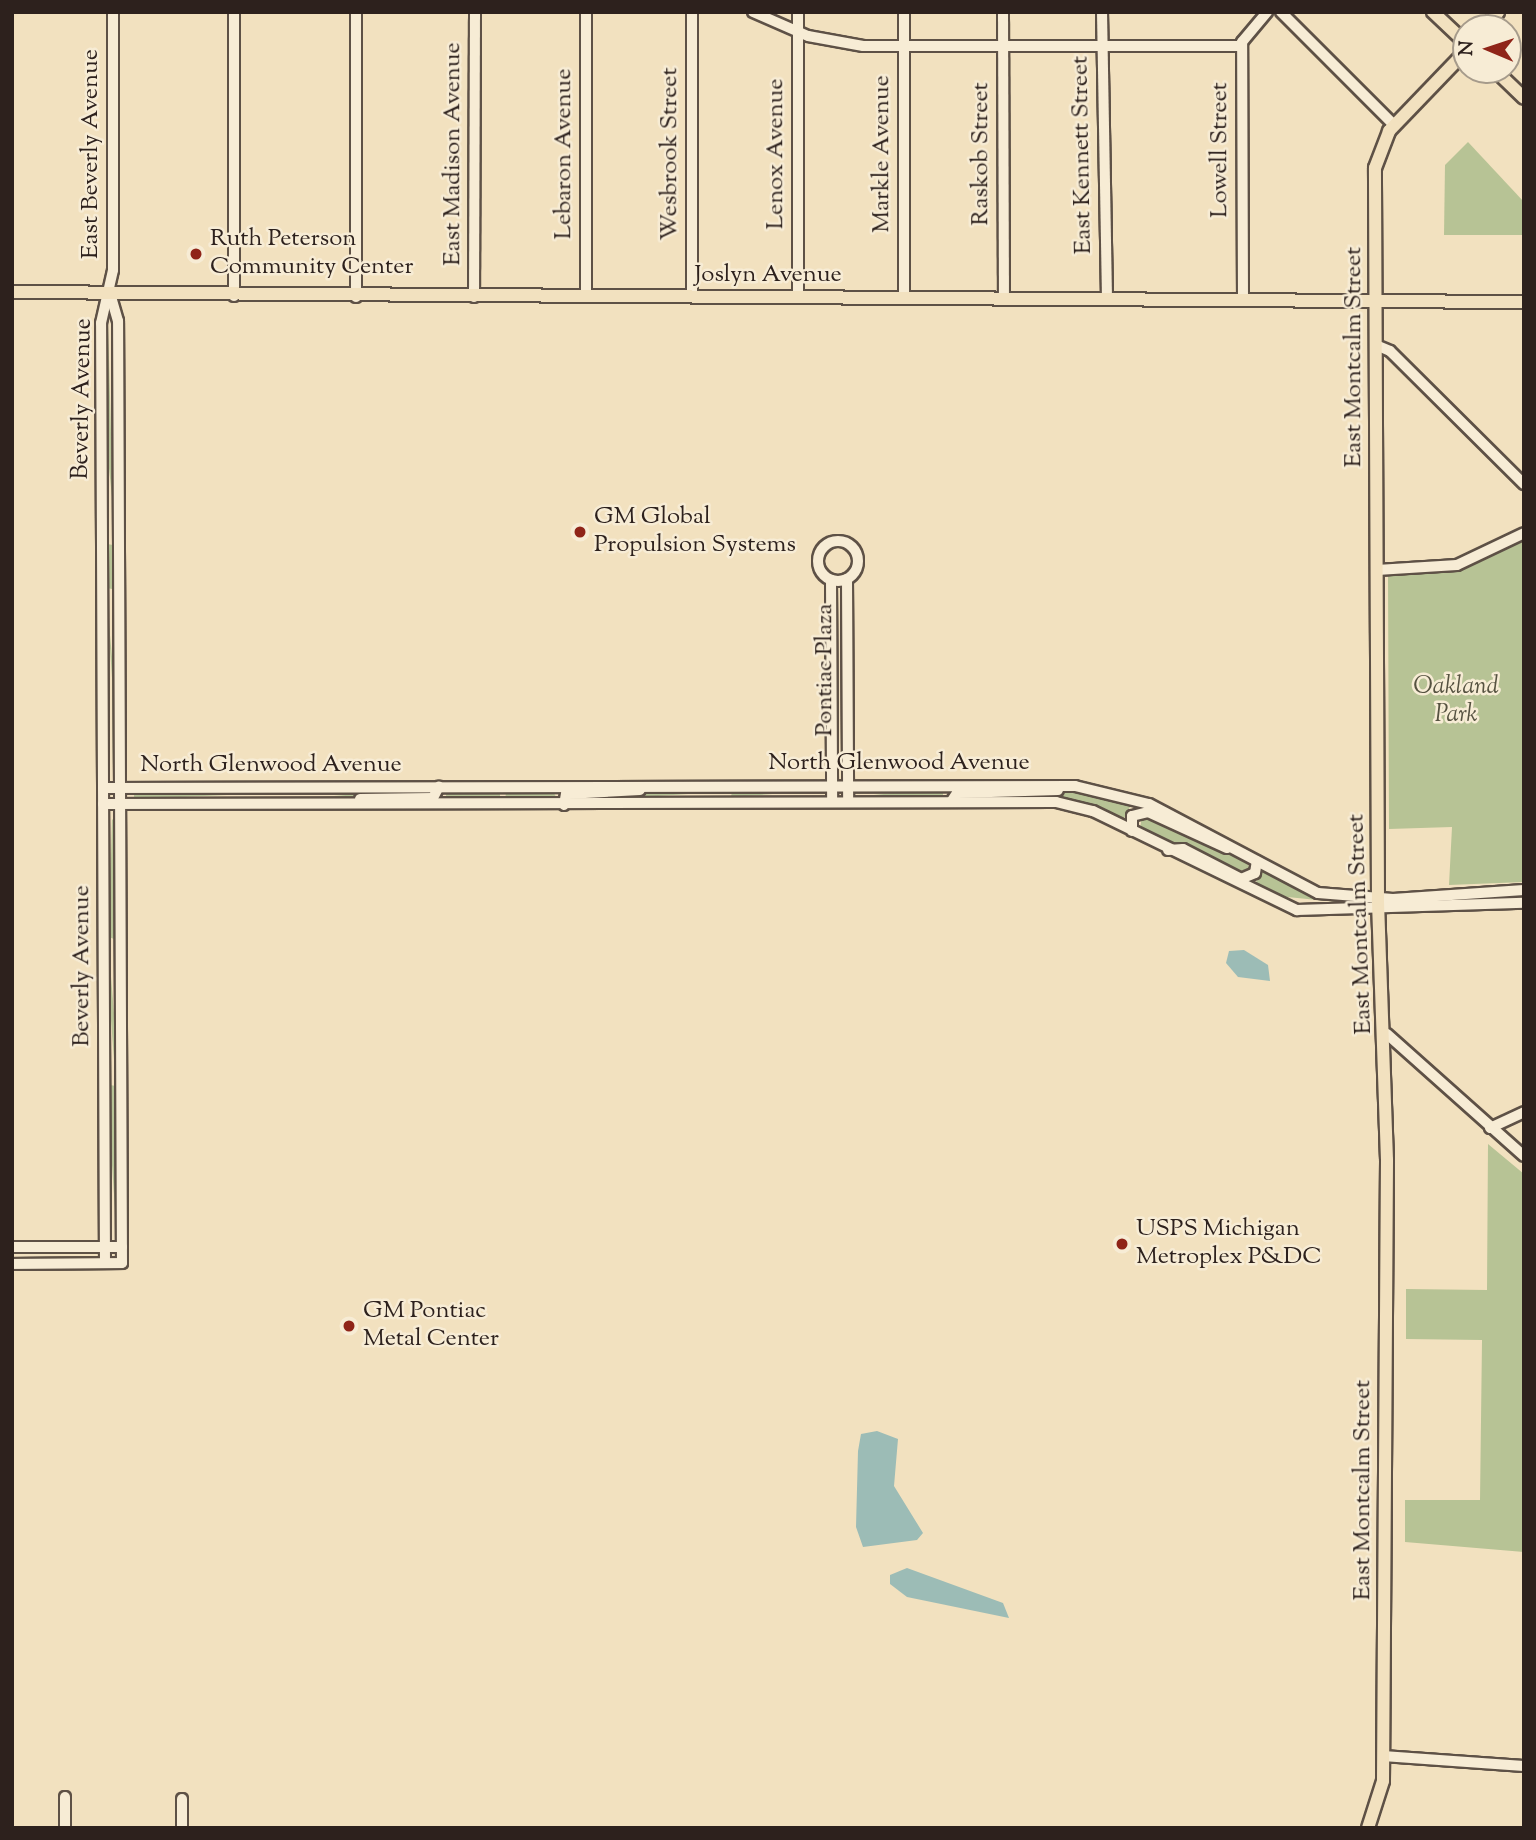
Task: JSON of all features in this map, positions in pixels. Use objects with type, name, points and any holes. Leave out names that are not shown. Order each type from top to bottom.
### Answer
[{"type":"main road","points":[[1433,12],[1452,30]]},
{"type":"main road","name":"East Montcalm Street","points":[[1368,1828],[1381,1796],[1383,1756],[1387,1034],[1378,898],[1376,162],[1394,125],[1452,65]]},
{"type":"main road","points":[[1510,84],[1524,98]]},
{"type":"main road","name":"Joslyn Avenue","points":[[12,292],[356,297],[1243,296],[1524,302]]},
{"type":"street","name":"East Beverly Avenue","points":[[111,295],[113,12]]},
{"type":"street","points":[[234,12],[234,296]]},
{"type":"street","points":[[356,12],[356,297]]},
{"type":"street","name":"East Madison Avenue","points":[[474,297],[475,12]]},
{"type":"street","name":"Lebaron Avenue","points":[[586,12],[586,297]]},
{"type":"street","name":"Wesbrook Street","points":[[692,12],[692,297]]},
{"type":"street","points":[[753,12],[798,32],[848,45],[1242,46]]},
{"type":"street","name":"Lenox Avenue","points":[[798,12],[798,296]]},
{"type":"street","name":"Markle Avenue","points":[[904,12],[904,296]]},
{"type":"street","name":"Raskob Street","points":[[1003,12],[1004,296]]},
{"type":"street","name":"East Kennett Street","points":[[1102,12],[1107,296]]},
{"type":"street","name":"Lowell Street","points":[[1243,296],[1242,46],[1267,12]]},
{"type":"street","points":[[1281,12],[1394,125]]},
{"type":"street","name":"Beverly Avenue","points":[[111,295],[118,321],[122,1263],[105,1263],[101,323],[111,295]]},
{"type":"street","points":[[1376,345],[1390,351],[1524,484]]},
{"type":"street","points":[[1377,570],[1457,565],[1524,533]]},
{"type":"street","name":"Pontiac Plaza","points":[[832,802],[831,580],[819,556],[839,541],[858,557],[847,579],[848,802]]},
{"type":"street","points":[[831,580],[847,579]]},
{"type":"street","name":"North Glenwood Avenue","points":[[342,804],[372,797],[433,798],[439,786]]},
{"type":"street","name":"North Glenwood Avenue","points":[[564,805],[566,794],[658,786]]},
{"type":"street","name":"North Glenwood Avenue","points":[[633,803],[717,797],[723,786]]},
{"type":"street","name":"North Glenwood Avenue","points":[[103,788],[1075,786],[1142,801],[1245,853],[1309,891],[1378,898],[1524,890]]},
{"type":"street","name":"North Glenwood Avenue","points":[[951,802],[957,793],[1075,786]]},
{"type":"street","name":"North Glenwood Avenue","points":[[103,804],[1066,804],[1132,831],[1284,907],[1379,912],[1524,903]]},
{"type":"street","name":"North Glenwood Avenue","points":[[1132,831],[1132,816],[1148,812],[1245,853]]},
{"type":"street","name":"North Glenwood Avenue","points":[[1168,850],[1183,849],[1241,879],[1255,873],[1257,861]]},
{"type":"street","points":[[1387,1034],[1490,1129],[1524,1156]]},
{"type":"street","points":[[1490,1129],[1524,1112]]},
{"type":"street","points":[[12,1247],[122,1247]]},
{"type":"street","points":[[12,1264],[105,1263]]},
{"type":"street","points":[[1383,1756],[1524,1766]]},
{"type":"street","points":[[65,1797],[65,1828]]},
{"type":"street","points":[[182,1799],[182,1828]]},
{"type":"green space","points":[[1468,142],[1524,202],[1524,235],[1444,235],[1445,165]]},
{"type":"green space","points":[[108,324],[113,506],[106,440]]},
{"type":"green space","name":"Oakland Park","points":[[1524,539],[1524,882],[1449,885],[1452,827],[1389,829],[1388,576],[1455,571]]},
{"type":"green space","points":[[107,544],[113,545],[112,589],[107,588]]},
{"type":"green space","points":[[107,603],[114,678],[113,772],[112,678]]},
{"type":"green space","points":[[943,790],[943,796],[864,796]]},
{"type":"green space","points":[[447,791],[500,791],[500,803],[445,800]]},
{"type":"green space","points":[[506,791],[553,791],[557,799],[505,803]]},
{"type":"green space","points":[[659,791],[718,792],[628,798],[570,796]]},
{"type":"green space","points":[[732,791],[815,791],[731,797]]},
{"type":"green space","points":[[275,792],[276,793],[134,799],[134,793]]},
{"type":"green space","points":[[380,792],[432,792],[431,795],[311,798]]},
{"type":"green space","points":[[1087,792],[1132,803],[1123,820],[1062,797],[959,797]]},
{"type":"green space","points":[[1142,816],[1246,860],[1250,869],[1233,872],[1140,829]]},
{"type":"green space","points":[[112,819],[115,822],[114,939],[109,937]]},
{"type":"green space","points":[[1263,871],[1308,896],[1357,904],[1268,895],[1253,887]]},
{"type":"green space","points":[[109,952],[115,1026],[115,1072],[109,995]]},
{"type":"green space","points":[[110,1085],[116,1086],[116,1224],[110,1135]]},
{"type":"green space","points":[[1488,1144],[1524,1174],[1524,1552],[1405,1542],[1405,1500],[1480,1500],[1482,1340],[1406,1339],[1406,1289],[1487,1290]]},
{"type":"water","points":[[1244,950],[1268,965],[1270,981],[1238,977],[1226,963],[1229,951]]},
{"type":"water","points":[[877,1431],[898,1439],[894,1486],[923,1533],[917,1540],[863,1547],[856,1527],[858,1451],[861,1434]]},
{"type":"water","points":[[907,1568],[1003,1603],[1009,1618],[907,1597],[890,1584],[890,1575]]},
{"type":"place","name":"Ruth Peterson Community Center","points":[[196,254]]},
{"type":"place","name":"GM Global Propulsion Systems","points":[[580,532]]},
{"type":"place","name":"USPS Michigan Metroplex P&DC","points":[[1122,1244]]},
{"type":"place","name":"GM Pontiac Metal Center","points":[[349,1326]]}]
